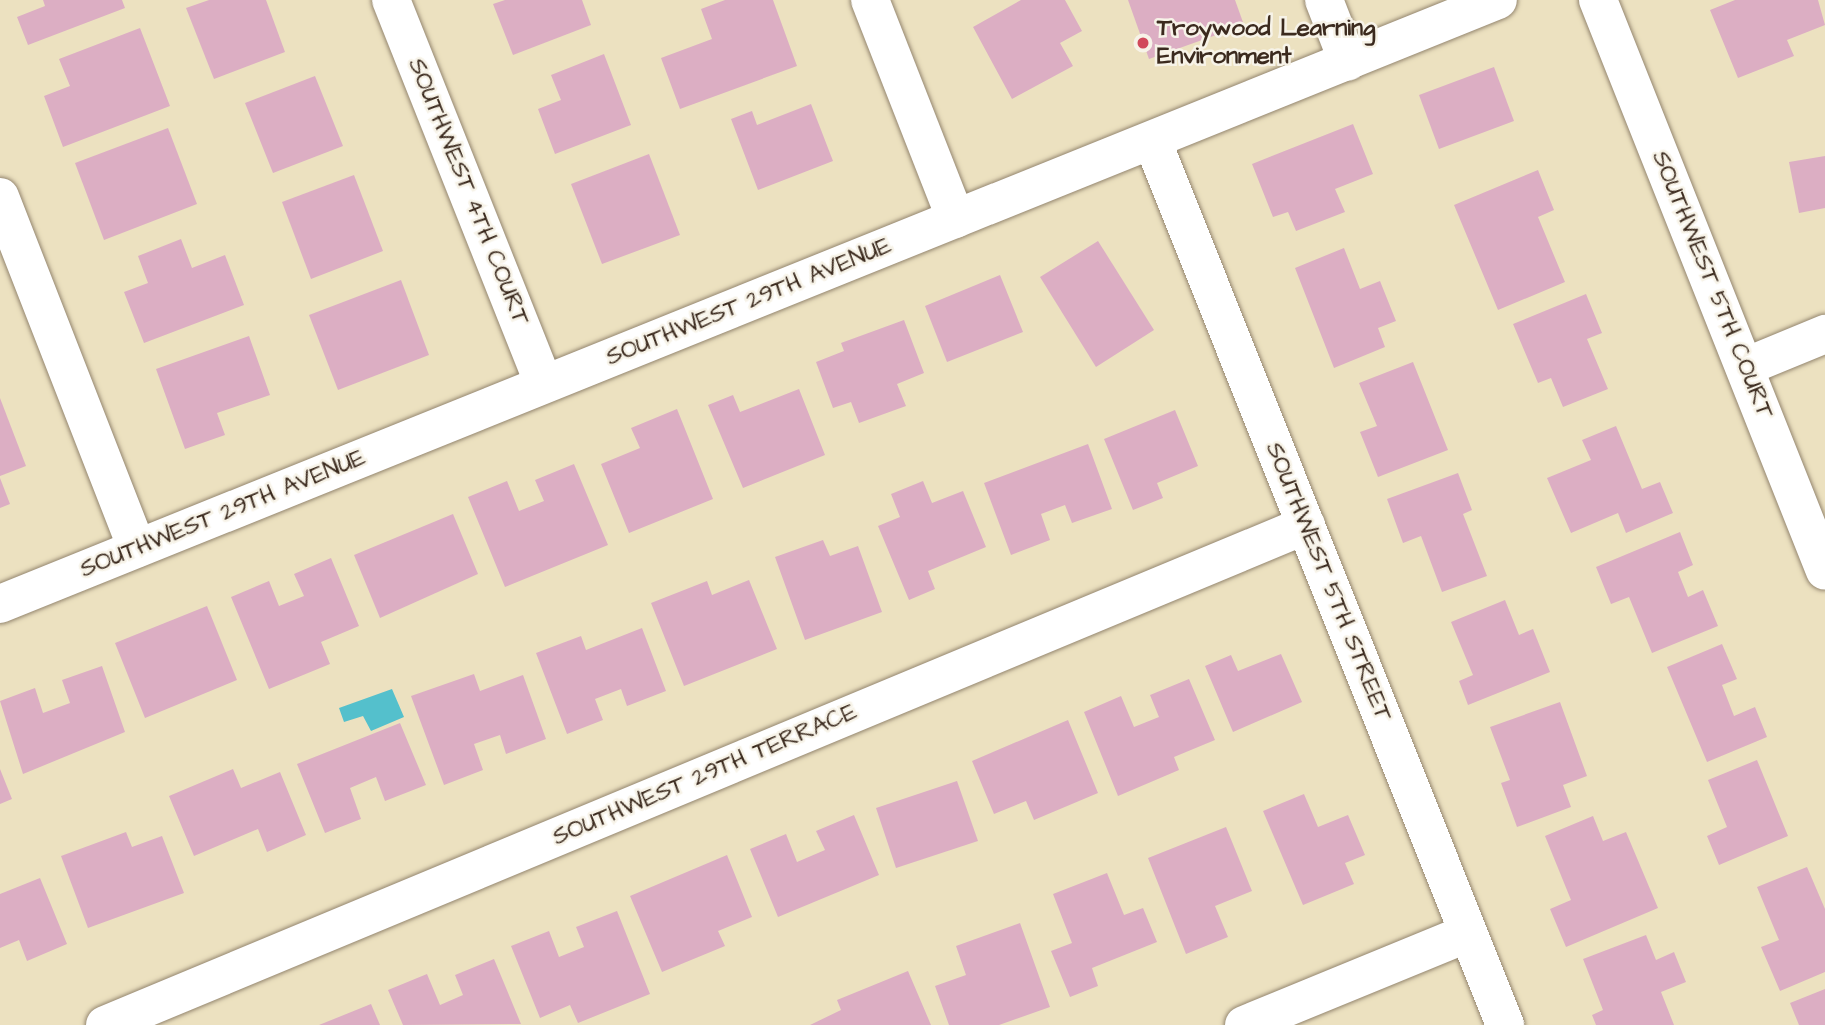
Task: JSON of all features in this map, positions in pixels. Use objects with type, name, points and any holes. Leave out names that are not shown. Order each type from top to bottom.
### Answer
[{"type":"street","name":"SOUTHWEST 4TH COURT","points":[[391,0],[544,384]]},
{"type":"street","points":[[870,0],[956,219]]},
{"type":"street","points":[[1324,0],[1348,62]]},
{"type":"street","name":"SOUTHWEST 29TH AVENUE","points":[[0,604],[1498,0]]},
{"type":"street","name":"SOUTHWEST 5TH COURT","points":[[1598,0],[1825,571]]},
{"type":"street","name":"SOUTHWEST 5TH STREET","points":[[1152,140],[1505,1025]]},
{"type":"street","points":[[0,197],[137,548]]},
{"type":"street","points":[[1745,367],[1825,334]]},
{"type":"street","name":"SOUTHWEST 29TH TERRACE","points":[[105,1025],[1306,525]]},
{"type":"street","points":[[1244,1025],[1468,933]]},
{"type":"water","points":[[392,689],[404,717],[371,731],[363,716],[344,722],[339,708]]},
{"type":"building","points":[[43,0],[122,0],[125,8],[28,45],[17,17],[45,6]]},
{"type":"building","points":[[209,0],[266,0],[285,52],[214,79],[186,8]]},
{"type":"building","points":[[505,0],[582,0],[591,25],[513,55],[493,4]]},
{"type":"building","points":[[725,0],[773,0],[797,66],[680,109],[661,58],[712,39],[701,9]]},
{"type":"building","points":[[1021,0],[1065,0],[1082,31],[1060,43],[1073,66],[1012,99],[973,27]]},
{"type":"building","points":[[1128,0],[1235,0],[1244,25],[1149,59]]},
{"type":"building","points":[[1735,0],[1818,0],[1825,25],[1787,40],[1794,56],[1738,78],[1710,10]]},
{"type":"building","points":[[140,28],[170,106],[63,147],[44,96],[70,86],[59,59]]},
{"type":"building","points":[[604,54],[631,125],[555,154],[538,109],[561,100],[551,75]]},
{"type":"building","points":[[1494,67],[1514,121],[1439,149],[1419,95]]},
{"type":"building","points":[[315,76],[343,146],[273,173],[245,103]]},
{"type":"building","points":[[811,104],[833,161],[758,190],[731,119],[752,111],[757,125]]},
{"type":"building","points":[[1353,124],[1373,174],[1335,189],[1345,212],[1296,231],[1288,212],[1273,217],[1252,164]]},
{"type":"building","points":[[168,128],[197,204],[104,240],[75,163]]},
{"type":"building","points":[[649,154],[680,235],[602,264],[571,184]]},
{"type":"building","points":[[1825,156],[1825,208],[1799,213],[1789,162]]},
{"type":"building","points":[[1538,170],[1554,210],[1538,217],[1565,282],[1498,310],[1454,205]]},
{"type":"building","points":[[354,175],[383,251],[311,279],[282,202]]},
{"type":"building","points":[[181,239],[192,268],[225,255],[244,305],[144,343],[124,292],[148,283],[138,256]]},
{"type":"building","points":[[1098,241],[1154,330],[1096,367],[1040,277]]},
{"type":"building","points":[[1344,248],[1360,289],[1380,281],[1396,321],[1378,328],[1385,347],[1334,368],[1295,268]]},
{"type":"building","points":[[1000,275],[1023,332],[947,362],[925,306]]},
{"type":"building","points":[[401,280],[429,355],[338,390],[309,315]]},
{"type":"building","points":[[1586,294],[1602,333],[1587,339],[1608,389],[1563,407],[1551,378],[1538,383],[1513,324]]},
{"type":"building","points":[[904,320],[924,373],[897,384],[906,406],[859,423],[851,402],[833,408],[816,362],[844,351],[841,343]]},
{"type":"building","points":[[249,336],[270,395],[217,413],[225,435],[185,449],[156,369]]},
{"type":"building","points":[[1413,362],[1448,450],[1378,477],[1360,432],[1377,426],[1359,383]]},
{"type":"building","points":[[799,389],[825,455],[743,488],[708,405],[733,395],[740,412]]},
{"type":"building","points":[[0,398],[26,466],[0,476]]},
{"type":"building","points":[[677,409],[713,499],[629,533],[601,464],[640,448],[631,428]]},
{"type":"building","points":[[1175,410],[1198,466],[1157,483],[1163,498],[1133,510],[1104,439]]},
{"type":"building","points":[[1616,426],[1642,489],[1660,482],[1673,513],[1626,533],[1618,513],[1571,533],[1547,478],[1591,460],[1582,440]]},
{"type":"building","points":[[1088,444],[1112,509],[1072,523],[1065,505],[1041,514],[1050,540],[1011,555],[984,483]]},
{"type":"building","points":[[574,464],[608,545],[505,587],[468,497],[507,481],[519,511],[544,501],[535,480]]},
{"type":"building","points":[[1458,473],[1472,510],[1463,514],[1487,576],[1442,592],[1421,536],[1403,543],[1387,499]]},
{"type":"building","points":[[0,478],[10,504],[0,508]]},
{"type":"building","points":[[923,481],[932,503],[963,491],[986,547],[928,571],[935,589],[909,600],[878,526],[900,517],[891,494]]},
{"type":"building","points":[[453,514],[478,574],[380,618],[354,555]]},
{"type":"building","points":[[1680,532],[1693,565],[1678,572],[1688,597],[1703,590],[1718,626],[1652,653],[1629,597],[1611,604],[1596,567]]},
{"type":"building","points":[[823,540],[830,556],[858,546],[882,612],[805,640],[775,557]]},
{"type":"building","points":[[331,558],[359,626],[321,642],[330,664],[269,689],[231,597],[269,581],[279,606],[304,596],[294,574]]},
{"type":"building","points":[[749,580],[777,649],[684,686],[651,603],[707,581],[712,595]]},
{"type":"building","points":[[1505,600],[1519,635],[1533,629],[1550,672],[1468,705],[1459,681],[1473,675],[1451,622]]},
{"type":"building","points":[[207,606],[237,680],[145,718],[115,643]]},
{"type":"building","points":[[642,628],[666,691],[627,706],[621,689],[595,699],[603,720],[567,734],[536,653],[581,636],[586,650]]},
{"type":"building","points":[[1722,644],[1737,679],[1722,685],[1734,716],[1755,707],[1767,737],[1707,762],[1667,667]]},
{"type":"building","points":[[1281,654],[1302,702],[1233,732],[1205,666],[1231,655],[1238,671]]},
{"type":"building","points":[[102,666],[125,732],[23,774],[0,701],[35,688],[43,713],[70,703],[62,680]]},
{"type":"building","points":[[474,674],[480,691],[523,675],[546,739],[506,754],[500,735],[474,744],[483,770],[444,785],[411,696]]},
{"type":"building","points":[[1189,679],[1215,740],[1174,757],[1179,770],[1118,796],[1084,712],[1121,696],[1134,727],[1159,717],[1150,695]]},
{"type":"building","points":[[1560,702],[1587,776],[1563,785],[1571,807],[1517,827],[1501,783],[1510,780],[1490,727]]},
{"type":"building","points":[[1068,720],[1098,793],[1034,820],[1026,801],[994,814],[972,761]]},
{"type":"building","points":[[400,723],[426,785],[385,801],[376,777],[350,788],[361,819],[325,833],[297,764]]},
{"type":"building","points":[[1757,760],[1788,836],[1719,865],[1707,836],[1727,827],[1708,780]]},
{"type":"building","points":[[0,769],[12,799],[0,804]]},
{"type":"building","points":[[233,769],[241,788],[280,772],[306,835],[267,852],[258,829],[194,856],[169,796]]},
{"type":"building","points":[[957,781],[978,841],[896,868],[876,808]]},
{"type":"building","points":[[1304,794],[1318,827],[1348,815],[1365,855],[1345,863],[1354,884],[1303,905],[1263,811]]},
{"type":"building","points":[[854,815],[879,875],[778,917],[750,849],[786,834],[797,862],[825,850],[816,831]]},
{"type":"building","points":[[1593,816],[1603,841],[1626,832],[1658,908],[1566,947],[1550,909],[1571,900],[1545,836]]},
{"type":"building","points":[[1226,827],[1252,891],[1215,906],[1228,937],[1186,954],[1148,858]]},
{"type":"building","points":[[126,832],[132,847],[162,836],[184,893],[88,928],[61,856]]},
{"type":"building","points":[[727,855],[752,917],[718,931],[725,946],[662,972],[630,896]]},
{"type":"building","points":[[1807,867],[1825,909],[1825,972],[1780,991],[1761,947],[1779,940],[1757,887]]},
{"type":"building","points":[[1107,873],[1124,915],[1143,908],[1157,942],[1092,968],[1098,986],[1070,997],[1051,951],[1072,943],[1053,894]]},
{"type":"building","points":[[40,878],[67,944],[27,961],[19,940],[0,948],[0,894]]},
{"type":"building","points":[[617,911],[650,994],[578,1023],[570,1005],[540,1018],[511,946],[549,931],[559,957],[584,947],[576,927]]},
{"type":"building","points":[[1020,923],[1050,1007],[999,1025],[949,1025],[935,986],[966,975],[956,946]]},
{"type":"building","points":[[1646,935],[1656,960],[1674,952],[1686,982],[1661,992],[1674,1025],[1596,1025],[1592,1015],[1603,1010],[1583,959]]},
{"type":"building","points":[[494,959],[521,1024],[403,1025],[388,990],[427,974],[440,1005],[463,995],[455,975]]},
{"type":"building","points":[[908,971],[931,1025],[810,1025],[841,1010],[837,1000]]},
{"type":"building","points":[[1825,989],[1825,1025],[1799,1025],[1790,1003]]},
{"type":"building","points":[[371,1004],[380,1025],[319,1025]]},
{"type":"place","name":"Troywood Learning Environment","points":[[1143,43]]}]
